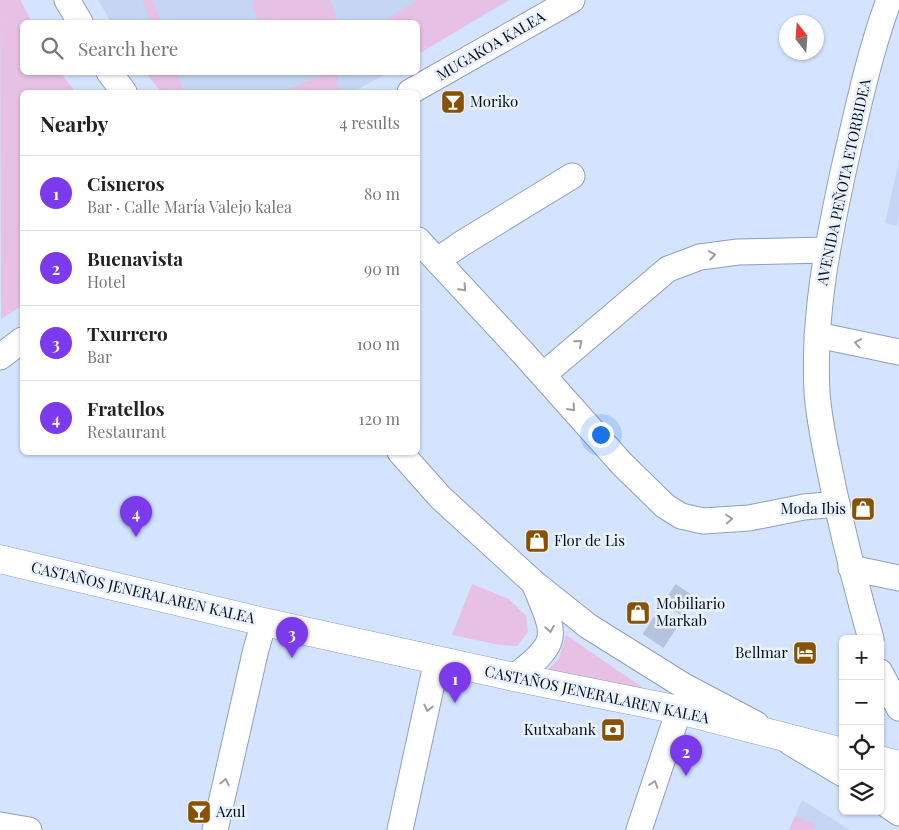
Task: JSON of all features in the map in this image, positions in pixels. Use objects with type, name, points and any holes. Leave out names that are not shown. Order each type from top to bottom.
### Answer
[{"type":"street","points":[[67,0],[79,20]]},
{"type":"street","name":"MUGAKOA KALEA","points":[[414,90],[572,0]]},
{"type":"street","name":"AVENIDA PEÑOTA ETORBIDEA","points":[[870,635],[851,568],[820,423],[817,391],[817,335],[827,250],[880,7]]},
{"type":"street","points":[[111,75],[122,90]]},
{"type":"street","points":[[438,260],[572,176]]},
{"type":"street","points":[[420,242],[622,464],[665,506],[681,516],[703,521],[740,518],[804,507],[837,504]]},
{"type":"street","points":[[542,375],[668,269],[700,257],[738,252],[827,250]]},
{"type":"street","points":[[817,335],[899,352]]},
{"type":"street","points":[[403,455],[441,498],[534,583],[588,626],[684,686],[782,737],[839,772]]},
{"type":"street","name":"CASTAÑOS JENERALAREN KALEA","points":[[0,559],[264,622],[514,677],[679,710],[839,751]]},
{"type":"street","points":[[851,568],[899,578]]},
{"type":"street","points":[[514,677],[536,662],[548,648],[552,635],[534,583]]},
{"type":"street","points":[[214,830],[264,622]]},
{"type":"street","points":[[400,830],[437,660]]},
{"type":"street","points":[[884,680],[899,708]]},
{"type":"street","points":[[639,830],[679,710]]},
{"type":"street","points":[[782,737],[839,737]]},
{"type":"street","points":[[884,761],[899,765]]},
{"type":"street","points":[[884,778],[899,789]]},
{"type":"street","points":[[884,803],[899,813]]},
{"type":"street","points":[[0,825],[29,830]]},
{"type":"shaded area","points":[[0,0],[20,0],[31,20],[20,20],[20,75],[62,75],[74,90],[20,90],[20,307],[1,319]]},
{"type":"shaded area","points":[[98,0],[509,0],[420,53],[420,20],[110,20]]},
{"type":"shaded area","points":[[142,0],[152,0],[160,20],[150,20]]},
{"type":"shaded area","points":[[254,0],[330,0],[337,18],[336,20],[258,20],[252,7]]},
{"type":"shaded area","points":[[417,0],[509,0],[420,53],[420,20],[385,20]]},
{"type":"shaded area","points":[[148,75],[383,75],[357,90],[159,90]]},
{"type":"shaded area","points":[[148,75],[177,75],[183,90],[159,90]]},
{"type":"shaded area","points":[[322,75],[338,75],[340,90],[286,90]]},
{"type":"shaded area","points":[[899,161],[899,217],[897,226],[885,223]]},
{"type":"shaded area","points":[[472,584],[509,599],[526,616],[528,632],[517,646],[500,645],[452,635]]},
{"type":"shaded area","points":[[566,635],[649,692],[547,671],[559,658]]},
{"type":"shaded area","points":[[802,800],[850,830],[789,830]]},
{"type":"shaded area","points":[[795,816],[815,824],[812,830],[789,830]]},
{"type":"tunnel","points":[[653,641],[686,591]]},
{"type":"place","name":"Moriko","points":[[453,102]]},
{"type":"place","name":"Moda Ibis","points":[[863,509]]},
{"type":"place","name":"Fratellos","points":[[136,537]]},
{"type":"place","name":"Flor de Lis","points":[[537,541]]},
{"type":"place","name":"Mobiliario Markab","points":[[638,613]]},
{"type":"place","name":"Bellmar","points":[[805,653]]},
{"type":"place","name":"Txurrero","points":[[292,658]]},
{"type":"place","name":"Cisneros","points":[[455,703]]},
{"type":"place","name":"Kutxabank","points":[[613,730]]},
{"type":"place","name":"Buenavista","points":[[686,776]]},
{"type":"place","name":"Azul","points":[[199,812]]}]
